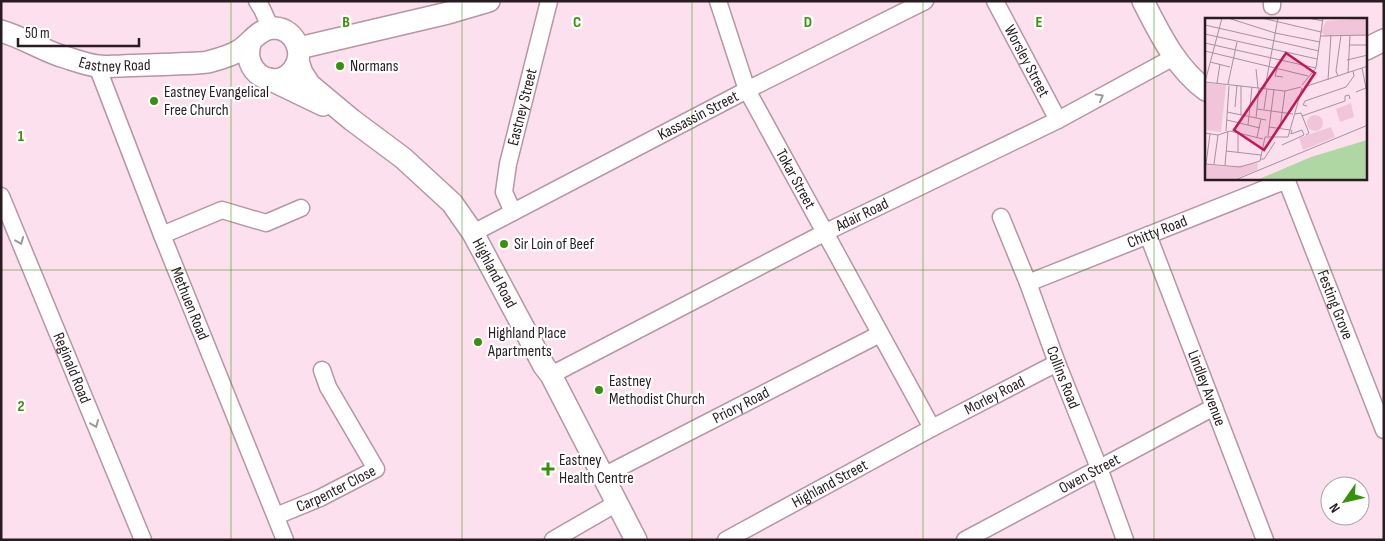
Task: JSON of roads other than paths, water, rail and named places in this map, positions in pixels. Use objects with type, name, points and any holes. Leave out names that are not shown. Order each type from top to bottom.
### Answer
[{"type":"main road","points":[[299,55],[489,1]]},
{"type":"main road","points":[[1143,1],[1174,57],[1191,78],[1205,89]]},
{"type":"main road","points":[[267,29],[285,30],[292,36],[299,55],[294,70],[287,76],[278,79],[263,76],[251,66],[248,58],[248,49],[251,41],[259,32],[267,29]]},
{"type":"main road","name":"Eastney Road","points":[[1,31],[15,35],[59,55],[97,66],[204,62],[228,56],[240,50],[251,41]]},
{"type":"main road","points":[[1368,48],[1384,40]]},
{"type":"main road","name":"Highland Road","points":[[299,55],[302,74],[310,85],[352,120],[403,158],[452,203],[473,233],[544,366],[551,375],[636,540]]},
{"type":"main road","name":"Eastney Road","points":[[204,62],[263,76]]},
{"type":"main road","name":"Highland Road","points":[[263,76],[352,120]]},
{"type":"street","points":[[257,1],[271,29]]},
{"type":"street","name":"Eastney Street","points":[[513,212],[504,192],[508,164],[549,1]]},
{"type":"street","name":"Tokar Street","points":[[718,1],[747,90],[932,428]]},
{"type":"street","name":"Kassassin Street","points":[[473,233],[747,90],[925,1]]},
{"type":"street","name":"Worsley Street","points":[[996,1],[1058,120]]},
{"type":"street","name":"Adair Road","points":[[551,375],[824,233],[1058,120],[1174,57]]},
{"type":"street","name":"Methuen Road","points":[[97,66],[162,235],[285,540]]},
{"type":"street","name":"Chitty Road","points":[[1028,283],[1287,180]]},
{"type":"street","name":"Festing Grove","points":[[1287,180],[1384,430]]},
{"type":"street","name":"Reginald Road","points":[[1,196],[143,540]]},
{"type":"street","points":[[162,235],[222,210],[266,223],[301,208]]},
{"type":"street","name":"Collins Road","points":[[1001,217],[1028,283],[1125,540]]},
{"type":"street","name":"Lindley Avenue","points":[[1148,235],[1265,540]]},
{"type":"street","name":"Priory Road","points":[[603,476],[880,334]]},
{"type":"street","name":"Morley Road","points":[[932,428],[1057,363]]},
{"type":"street","name":"Carpenter Close","points":[[276,516],[320,498],[376,469],[328,388],[322,370]]},
{"type":"street","name":"Owen Street","points":[[965,540],[1214,407]]},
{"type":"street","name":"Highland Street","points":[[726,540],[932,428]]},
{"type":"street","points":[[553,540],[617,503]]},
{"type":"place","name":"Normans","points":[[340,66]]},
{"type":"place","name":"Eastney Evangelical Free Church","points":[[154,101]]},
{"type":"place","name":"Sir Loin of Beef","points":[[504,244]]},
{"type":"place","name":"Highland Place Apartments","points":[[478,342]]},
{"type":"place","name":"Eastney Methodist Church","points":[[599,390]]},
{"type":"place","name":"Eastney Health Centre","points":[[548,469]]}]
